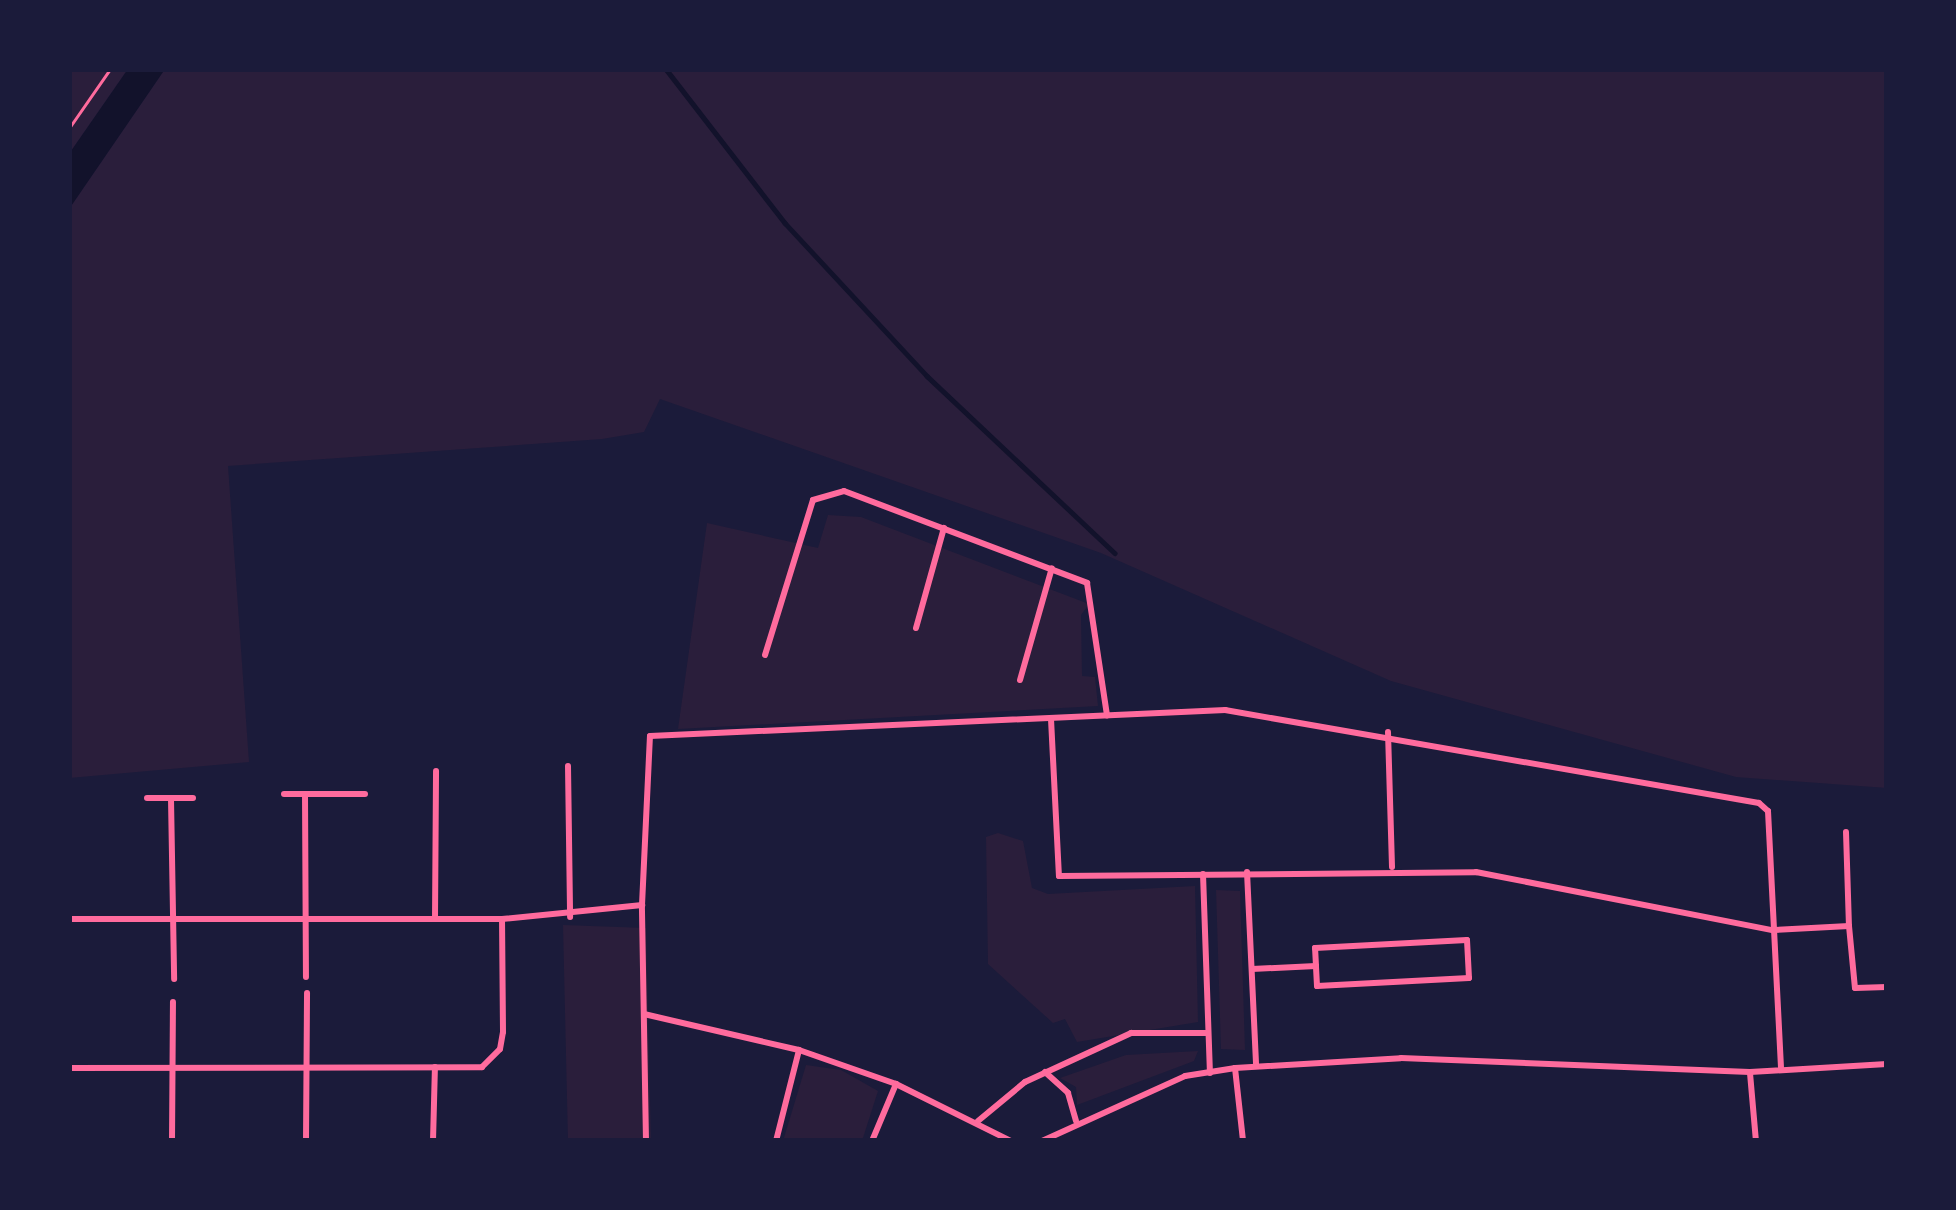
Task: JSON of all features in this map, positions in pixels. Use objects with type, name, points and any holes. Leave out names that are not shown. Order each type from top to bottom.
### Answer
[{"type":"street","points":[[765,655],[813,500],[844,491],[1088,583],[1107,716]]},
{"type":"street","points":[[916,628],[944,529]]},
{"type":"street","points":[[1020,680],[1052,568]]},
{"type":"street","points":[[646,1141],[642,905],[650,736],[1225,710],[1388,732],[1760,803],[1768,811],[1781,1069]]},
{"type":"street","points":[[1052,719],[1059,876],[1392,867],[1568,886],[1773,930],[1849,926]]},
{"type":"street","points":[[1388,732],[1392,867]]},
{"type":"street","points":[[568,766],[570,917]]},
{"type":"street","points":[[435,920],[436,771]]},
{"type":"street","points":[[284,794],[365,794]]},
{"type":"street","points":[[304,794],[306,977]]},
{"type":"street","points":[[147,798],[193,798]]},
{"type":"street","points":[[171,799],[173,979]]},
{"type":"street","points":[[1846,832],[1855,988],[1887,987]]},
{"type":"street","points":[[1247,872],[1256,1066]]},
{"type":"street","points":[[1203,874],[1210,1072]]},
{"type":"street","points":[[69,919],[502,919],[570,917],[642,905]]},
{"type":"street","points":[[69,1068],[482,1067],[500,1049],[502,919]]},
{"type":"street","points":[[1467,940],[1469,978],[1317,986],[1316,966],[1315,948],[1467,940]]},
{"type":"street","points":[[1252,969],[1316,966]]},
{"type":"street","points":[[306,1141],[307,993]]},
{"type":"street","points":[[172,1141],[173,1002]]},
{"type":"street","points":[[644,1014],[799,1050],[896,1084],[1011,1141]]},
{"type":"street","points":[[978,1121],[1045,1072],[1131,1033],[1208,1033]]},
{"type":"street","points":[[776,1141],[799,1050]]},
{"type":"street","points":[[1042,1141],[1076,1121],[1210,1072],[1234,1068],[1513,1058],[1750,1072],[1887,1064]]},
{"type":"street","points":[[433,1141],[435,1067]]},
{"type":"street","points":[[1234,1068],[1243,1141]]},
{"type":"street","points":[[1045,1072],[1068,1093],[1076,1121]]},
{"type":"street","points":[[1750,1072],[1756,1141]]},
{"type":"street","points":[[872,1141],[896,1084]]},
{"type":"path","points":[[69,128],[110,69]]},
{"type":"shaded area","points":[[69,69],[128,69],[69,154]]},
{"type":"shaded area","points":[[128,69],[165,69],[69,209],[69,154]]},
{"type":"shaded area","points":[[165,69],[1887,69],[1887,788],[1736,777],[1391,681],[1101,553],[660,399],[644,432],[602,439],[228,466],[249,762],[69,778],[69,209]]},
{"type":"shaded area","points":[[828,515],[861,517],[1089,604],[1081,615],[1082,676],[1095,677],[1098,706],[678,729],[707,523],[818,548]]},
{"type":"shaded area","points":[[998,833],[1023,841],[1032,888],[1048,894],[1195,886],[1198,1022],[1077,1042],[1065,1019],[1053,1023],[988,964],[986,837]]},
{"type":"shaded area","points":[[1216,890],[1240,891],[1245,1050],[1221,1049]]},
{"type":"shaded area","points":[[563,925],[646,928],[651,1141],[568,1141]]},
{"type":"shaded area","points":[[1198,1051],[1194,1061],[1077,1105],[1076,1087],[1060,1078],[1126,1055]]},
{"type":"shaded area","points":[[806,1065],[841,1070],[878,1091],[862,1141],[783,1141]]},
{"type":"waterway","points":[[666,69],[785,223],[927,376],[1115,553]]}]
